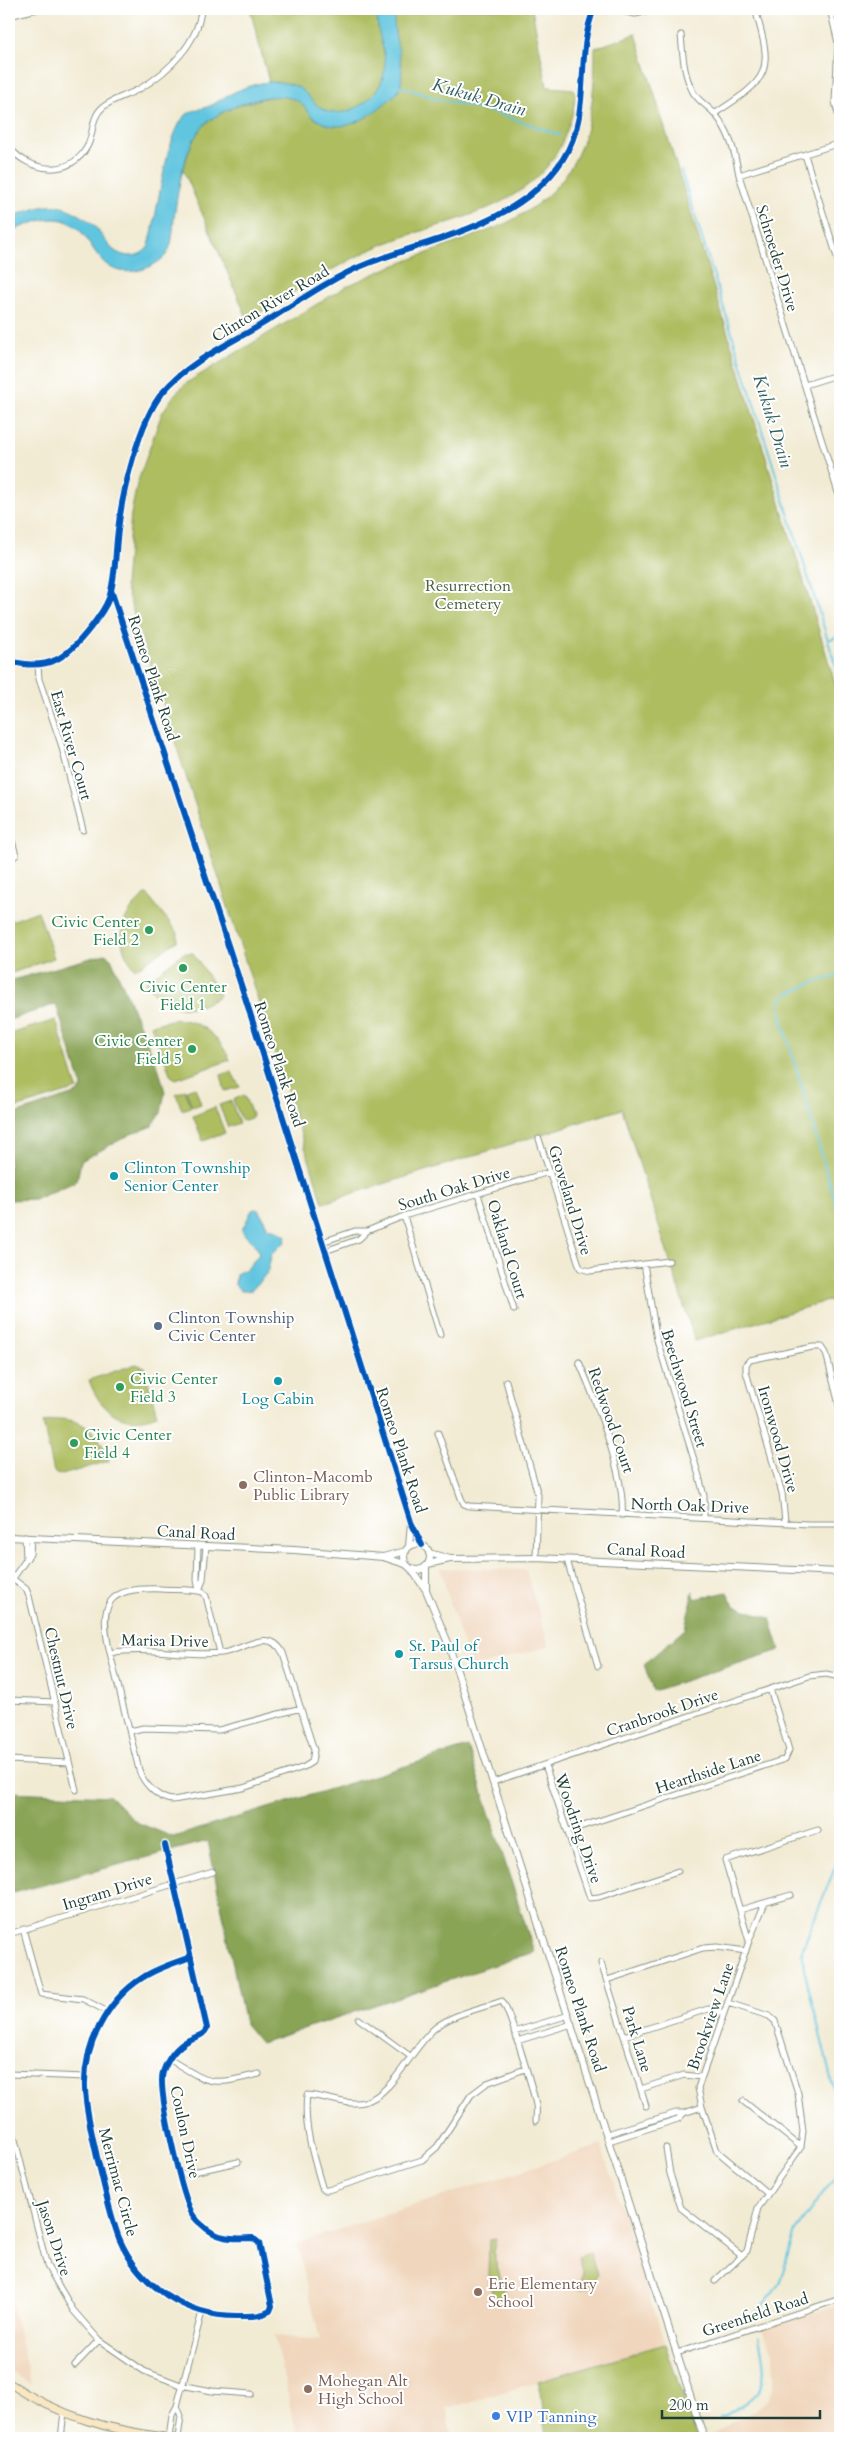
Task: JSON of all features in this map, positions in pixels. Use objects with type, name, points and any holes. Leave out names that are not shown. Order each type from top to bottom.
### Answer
[{"type":"main road","points":[[9,2383],[64,2413],[106,2427],[171,2438]]},
{"type":"street","points":[[9,16],[36,9]]},
{"type":"street","points":[[9,147],[21,160],[39,168],[59,167],[74,160],[88,144],[93,122],[99,111],[110,102],[150,82],[174,62],[194,33],[200,18],[201,9]]},
{"type":"street","name":"Clinton River Road","points":[[38,666],[54,662],[75,646],[102,611],[111,590],[124,491],[149,415],[162,394],[194,366],[334,280],[370,262],[496,216],[522,203],[539,189],[564,158],[578,125],[583,98],[584,48],[589,22],[594,9]]},
{"type":"street","points":[[613,9],[635,14],[660,9]]},
{"type":"street","points":[[714,114],[752,89],[764,68],[765,46],[755,9]]},
{"type":"street","points":[[830,9],[838,43],[835,102],[840,122]]},
{"type":"street","name":"Schroeder Drive","points":[[681,35],[683,64],[693,91],[714,114],[726,131],[734,152],[739,175],[840,499]]},
{"type":"street","points":[[739,175],[840,143]]},
{"type":"street","points":[[805,155],[840,267]]},
{"type":"street","points":[[805,385],[840,374]]},
{"type":"street","name":"Romeo Plank Road","points":[[111,590],[243,991],[411,1522],[422,1546]]},
{"type":"street","points":[[9,661],[38,666]]},
{"type":"street","name":"East River Court","points":[[38,666],[39,679],[61,744],[83,830]]},
{"type":"street","points":[[9,830],[16,855],[9,861]]},
{"type":"street","name":"Groveland Drive","points":[[539,1139],[580,1268],[590,1271],[669,1261]]},
{"type":"street","name":"South Oak Drive","points":[[322,1242],[355,1231],[367,1231],[404,1216],[549,1172]]},
{"type":"street","name":"Oakland Court","points":[[478,1194],[514,1310]]},
{"type":"street","points":[[404,1216],[440,1335]]},
{"type":"street","name":"South Oak Drive","points":[[325,1251],[359,1239],[367,1231]]},
{"type":"street","name":"Beechwood Street","points":[[644,1264],[657,1340],[704,1496],[704,1518]]},
{"type":"street","name":"Ironwood Drive","points":[[785,1522],[782,1493],[746,1372],[746,1364],[750,1360],[813,1347],[822,1347],[826,1353],[840,1409]]},
{"type":"street","name":"Redwood Court","points":[[579,1362],[587,1380],[617,1472],[623,1496],[622,1515]]},
{"type":"street","points":[[506,1381],[534,1474],[539,1511],[536,1558]]},
{"type":"street","name":"North Oak Drive","points":[[438,1433],[464,1504],[539,1511],[840,1524]]},
{"type":"street","name":"Romeo Plank Road","points":[[407,1549],[411,1522]]},
{"type":"street","name":"Canal Road","points":[[9,1537],[206,1546],[382,1557],[405,1564]]},
{"type":"street","points":[[9,1584],[30,1554],[28,1538]]},
{"type":"street","points":[[198,1546],[197,1580],[199,1591]]},
{"type":"street","points":[[199,1591],[203,1580],[206,1546]]},
{"type":"street","points":[[422,1546],[429,1553],[427,1565],[419,1570],[411,1569],[405,1564],[407,1549],[422,1546]]},
{"type":"street","name":"Canal Road","points":[[382,1557],[407,1549]]},
{"type":"street","name":"Canal Road","points":[[429,1553],[450,1559]]},
{"type":"street","name":"Canal Road","points":[[427,1565],[450,1559],[536,1558],[840,1572]]},
{"type":"street","points":[[567,1560],[598,1666]]},
{"type":"street","name":"Romeo Plank Road","points":[[426,1590],[427,1565]]},
{"type":"street","name":"Romeo Plank Road","points":[[411,1569],[426,1590],[448,1644],[704,2438]]},
{"type":"street","name":"Chestnut Drive","points":[[13,1579],[26,1589],[29,1596],[76,1790]]},
{"type":"street","points":[[130,1730],[143,1728],[219,1730],[301,1708],[314,1750],[312,1762],[304,1767],[247,1787],[169,1800],[154,1790],[141,1775],[106,1636],[104,1617],[107,1608],[115,1597],[124,1591],[136,1588],[199,1591],[206,1596],[220,1653]]},
{"type":"street","name":"Marisa Drive","points":[[110,1653],[133,1650],[220,1653],[263,1640],[276,1644],[283,1653],[301,1708]]},
{"type":"street","name":"Cranbrook Drive","points":[[493,1782],[809,1676],[826,1674],[840,1677]]},
{"type":"street","name":"Hearthside Lane","points":[[568,1831],[785,1758],[789,1754],[789,1750],[770,1689]]},
{"type":"street","points":[[9,1700],[55,1702]]},
{"type":"street","points":[[9,1760],[69,1764]]},
{"type":"street","name":"Woodring Drive","points":[[544,1765],[590,1898],[599,1897],[678,1871]]},
{"type":"street","points":[[749,1941],[725,1860],[818,1830]]},
{"type":"street","name":"Coulon Drive","points":[[165,1845],[207,2028],[204,2034],[182,2044],[169,2059],[161,2078],[161,2092],[180,2175],[189,2208],[203,2226],[226,2239],[257,2240],[266,2274],[272,2309]]},
{"type":"street","name":"Ingram Drive","points":[[9,1934],[213,1872]]},
{"type":"street","points":[[740,1910],[791,1895]]},
{"type":"street","name":"Brookview Lane","points":[[765,1903],[749,1941],[698,2088],[702,2108],[718,2151],[768,2193]]},
{"type":"street","points":[[23,1929],[41,1994],[84,1999],[108,2012]]},
{"type":"street","points":[[607,1980],[709,1947],[746,1952]]},
{"type":"street","name":"Merrimac Circle","points":[[191,1957],[158,1969],[142,1978],[127,1989],[108,2012],[90,2046],[85,2077],[87,2113],[121,2245],[139,2270],[155,2287],[171,2299],[202,2312],[223,2316],[254,2316],[266,2313],[272,2309]]},
{"type":"street","name":"Park Lane","points":[[601,1962],[646,2106]]},
{"type":"street","points":[[525,2069],[487,2083],[471,2095],[437,2146],[422,2160],[328,2190],[322,2190],[315,2164],[305,2110],[307,2095],[319,2095],[346,2102],[367,2101],[385,2089],[428,2034],[446,2021],[502,2002],[506,2006],[518,2041],[536,2106],[536,2121]]},
{"type":"street","points":[[715,2281],[750,2246],[758,2208],[801,2147],[803,2131],[798,2093],[775,2021],[769,2016],[728,2003]]},
{"type":"street","points":[[624,2036],[708,2009],[724,2014]]},
{"type":"street","points":[[514,2032],[569,2015]]},
{"type":"street","points":[[359,2019],[410,2056]]},
{"type":"street","points":[[518,2041],[572,2024]]},
{"type":"street","points":[[169,2059],[210,2082],[220,2083],[258,2074]]},
{"type":"street","points":[[9,2074],[85,2077]]},
{"type":"street","points":[[641,2089],[684,2074],[701,2077]]},
{"type":"street","points":[[744,2100],[801,2147]]},
{"type":"street","points":[[608,2137],[643,2123],[676,2113],[684,2113],[702,2108]]},
{"type":"street","points":[[608,2137],[645,2130],[678,2119],[684,2113]]},
{"type":"street","name":"Jason Drive","points":[[9,2116],[49,2272],[73,2310],[99,2340],[134,2365],[182,2385],[212,2391],[251,2394]]},
{"type":"street","points":[[643,2123],[645,2130]]},
{"type":"street","points":[[666,2148],[670,2174],[681,2208],[742,2256]]},
{"type":"street","points":[[180,2175],[238,2162]]},
{"type":"street","name":"Greenfield Road","points":[[677,2353],[840,2299]]},
{"type":"street","points":[[171,2438],[172,2415],[177,2406],[202,2312]]},
{"type":"street","points":[[75,2365],[99,2340]]},
{"type":"street","points":[[177,2406],[181,2416],[178,2438]]},
{"type":"street","points":[[61,2438],[64,2413]]},
{"type":"shaded area","points":[[440,1568],[526,1570],[549,1646],[470,1669]]},
{"type":"shaded area","name":"Erie Elementary School","points":[[601,2145],[665,2344],[446,2409],[452,2438],[298,2438],[274,2336],[320,2340],[297,2243]]},
{"type":"shaded area","points":[[9,2293],[31,2385],[9,2371]]},
{"type":"shaded area","points":[[840,2304],[840,2438],[708,2438],[708,2436],[757,2409],[768,2399],[774,2385],[773,2356],[763,2328]]},
{"type":"green space","points":[[250,9],[532,9],[547,87],[574,89],[572,117],[551,161],[531,182],[507,199],[451,222],[366,252],[306,284],[248,320],[183,169],[195,136],[209,121],[228,110],[269,97],[269,82]]},
{"type":"green space","name":"Resurrection Cemetery","points":[[636,34],[840,699],[840,1297],[695,1341],[622,1109],[323,1203],[125,586],[131,514],[137,484],[162,413],[175,394],[188,382],[347,286],[385,269],[498,227],[526,212],[548,195],[565,176],[577,155],[586,131],[591,106],[595,48]]},
{"type":"green space","name":"Civic Center Field 2","points":[[147,894],[178,933],[177,941],[135,969],[123,948],[122,928],[130,910]]},
{"type":"green space","points":[[38,911],[54,958],[9,974],[9,922]]},
{"type":"green space","name":"Civic Center Field 1","points":[[184,953],[193,953],[220,995],[210,1002],[189,1008],[170,1004],[161,999],[145,982]]},
{"type":"green space","points":[[105,954],[111,958],[159,1070],[165,1092],[161,1113],[151,1127],[131,1134],[81,1161],[77,1181],[36,1199],[9,1200],[9,1116],[77,1093],[82,1087],[56,1004],[9,1020],[9,981]]},
{"type":"green space","name":"Civic Center Field 5","points":[[175,1019],[185,1020],[208,1031],[221,1044],[230,1060],[176,1079],[171,1076],[151,1025]]},
{"type":"green space","points":[[56,1020],[77,1089],[9,1110],[9,1034]]},
{"type":"green space","points":[[231,1071],[240,1087],[225,1091],[221,1075]]},
{"type":"green space","points":[[195,1087],[201,1104],[192,1107],[186,1090]]},
{"type":"green space","points":[[185,1090],[191,1107],[182,1110],[176,1094]]},
{"type":"green space","points":[[244,1095],[253,1117],[242,1121],[233,1100]]},
{"type":"green space","points":[[231,1101],[239,1123],[228,1127],[219,1105]]},
{"type":"green space","points":[[215,1107],[225,1133],[203,1141],[193,1116]]},
{"type":"green space","name":"Civic Center Field 3","points":[[136,1364],[144,1367],[157,1415],[134,1420],[124,1418],[107,1409],[100,1401],[89,1380]]},
{"type":"green space","name":"Civic Center Field 4","points":[[59,1419],[77,1422],[92,1431],[102,1444],[109,1461],[62,1475],[54,1472],[43,1423]]},
{"type":"green space","points":[[693,1591],[695,1599],[727,1592],[734,1606],[770,1618],[780,1650],[653,1691],[644,1664],[685,1629]]},
{"type":"green space","points":[[468,1747],[534,1952],[261,2043],[245,2024],[208,1841],[9,1894],[9,1792],[110,1796],[136,1822],[173,1837]]},
{"type":"green space","points":[[496,2239],[493,2252],[505,2293],[495,2302],[488,2277],[489,2240]]},
{"type":"green space","points":[[590,2253],[597,2274],[590,2287],[581,2290],[579,2284],[583,2273],[578,2257]]},
{"type":"green space","points":[[665,2344],[697,2438],[546,2438],[538,2381]]},
{"type":"water","points":[[378,9],[395,9],[395,30],[402,75],[397,93],[370,115],[350,124],[339,126],[328,125],[317,120],[302,104],[285,97],[263,98],[251,101],[229,109],[210,120],[201,128],[189,151],[178,193],[170,247],[166,255],[156,263],[144,269],[126,272],[113,268],[103,261],[80,230],[70,223],[56,219],[38,221],[9,231],[9,217],[39,208],[58,206],[75,212],[90,222],[116,252],[129,256],[138,255],[143,252],[149,246],[166,161],[176,130],[183,118],[190,112],[210,106],[238,90],[266,82],[285,83],[298,87],[316,104],[329,112],[338,113],[356,108],[377,90],[384,73],[384,54],[377,19]]},
{"type":"water","points":[[252,1210],[260,1211],[268,1228],[277,1230],[286,1236],[285,1242],[272,1253],[267,1273],[252,1290],[241,1291],[235,1285],[236,1274],[248,1268],[259,1254],[256,1246],[242,1230]]},
{"type":"waterway","name":"Kukuk Drain","points":[[400,86],[434,98],[499,114],[560,135]]},
{"type":"waterway","name":"Kukuk Drain","points":[[681,171],[840,679]]},
{"type":"waterway","points":[[828,640],[840,636]]},
{"type":"waterway","points":[[840,976],[817,981],[785,995],[781,999],[780,1013],[840,1218]]},
{"type":"waterway","points":[[840,1855],[802,1950],[804,1969],[840,2115]]},
{"type":"waterway","points":[[755,2315],[779,2285],[795,2231],[834,2178],[840,2165]]},
{"type":"waterway","points":[[720,2418],[747,2402],[760,2388],[764,2368],[759,2337]]},
{"type":"cycle path","points":[[9,661],[35,665],[56,660],[74,647],[103,610],[109,598],[113,582],[120,515],[139,438],[154,404],[163,392],[184,372],[195,363],[340,276],[369,263],[475,226],[501,214],[524,199],[545,181],[563,159],[578,123],[585,46],[594,9]]},
{"type":"cycle path","points":[[111,590],[243,991],[411,1522],[422,1545]]},
{"type":"cycle path","points":[[165,1845],[207,2028],[202,2034],[184,2043],[176,2050],[167,2062],[163,2072],[163,2098],[171,2139],[186,2198],[196,2219],[207,2229],[219,2236],[253,2238],[259,2243],[272,2306],[270,2311],[259,2315],[220,2315],[201,2311],[167,2295],[139,2271],[128,2255],[115,2228],[90,2123],[85,2089],[85,2073],[88,2057],[99,2026],[118,1999],[142,1978],[178,1961],[185,1959],[191,1957]]},
{"type":"place","name":"Civic Center Field 2","points":[[149,930]]},
{"type":"place","name":"Civic Center Field 1","points":[[183,968]]},
{"type":"place","name":"Civic Center Field 5","points":[[192,1049]]},
{"type":"place","name":"Clinton Township Senior Center","points":[[114,1176]]},
{"type":"place","name":"Clinton Township Civic Center","points":[[158,1326]]},
{"type":"place","name":"Log Cabin","points":[[278,1381]]},
{"type":"place","name":"Civic Center Field 3","points":[[120,1387]]},
{"type":"place","name":"Civic Center Field 4","points":[[74,1443]]},
{"type":"place","name":"Clinton-Macomb Public Library","points":[[243,1485]]},
{"type":"place","name":"St. Paul of Tarsus Church","points":[[399,1654]]},
{"type":"place","name":"Erie Elementary School","points":[[478,2292]]},
{"type":"place","name":"Mohegan Alt High School","points":[[308,2389]]},
{"type":"place","name":"VIP Tanning","points":[[496,2416]]}]
